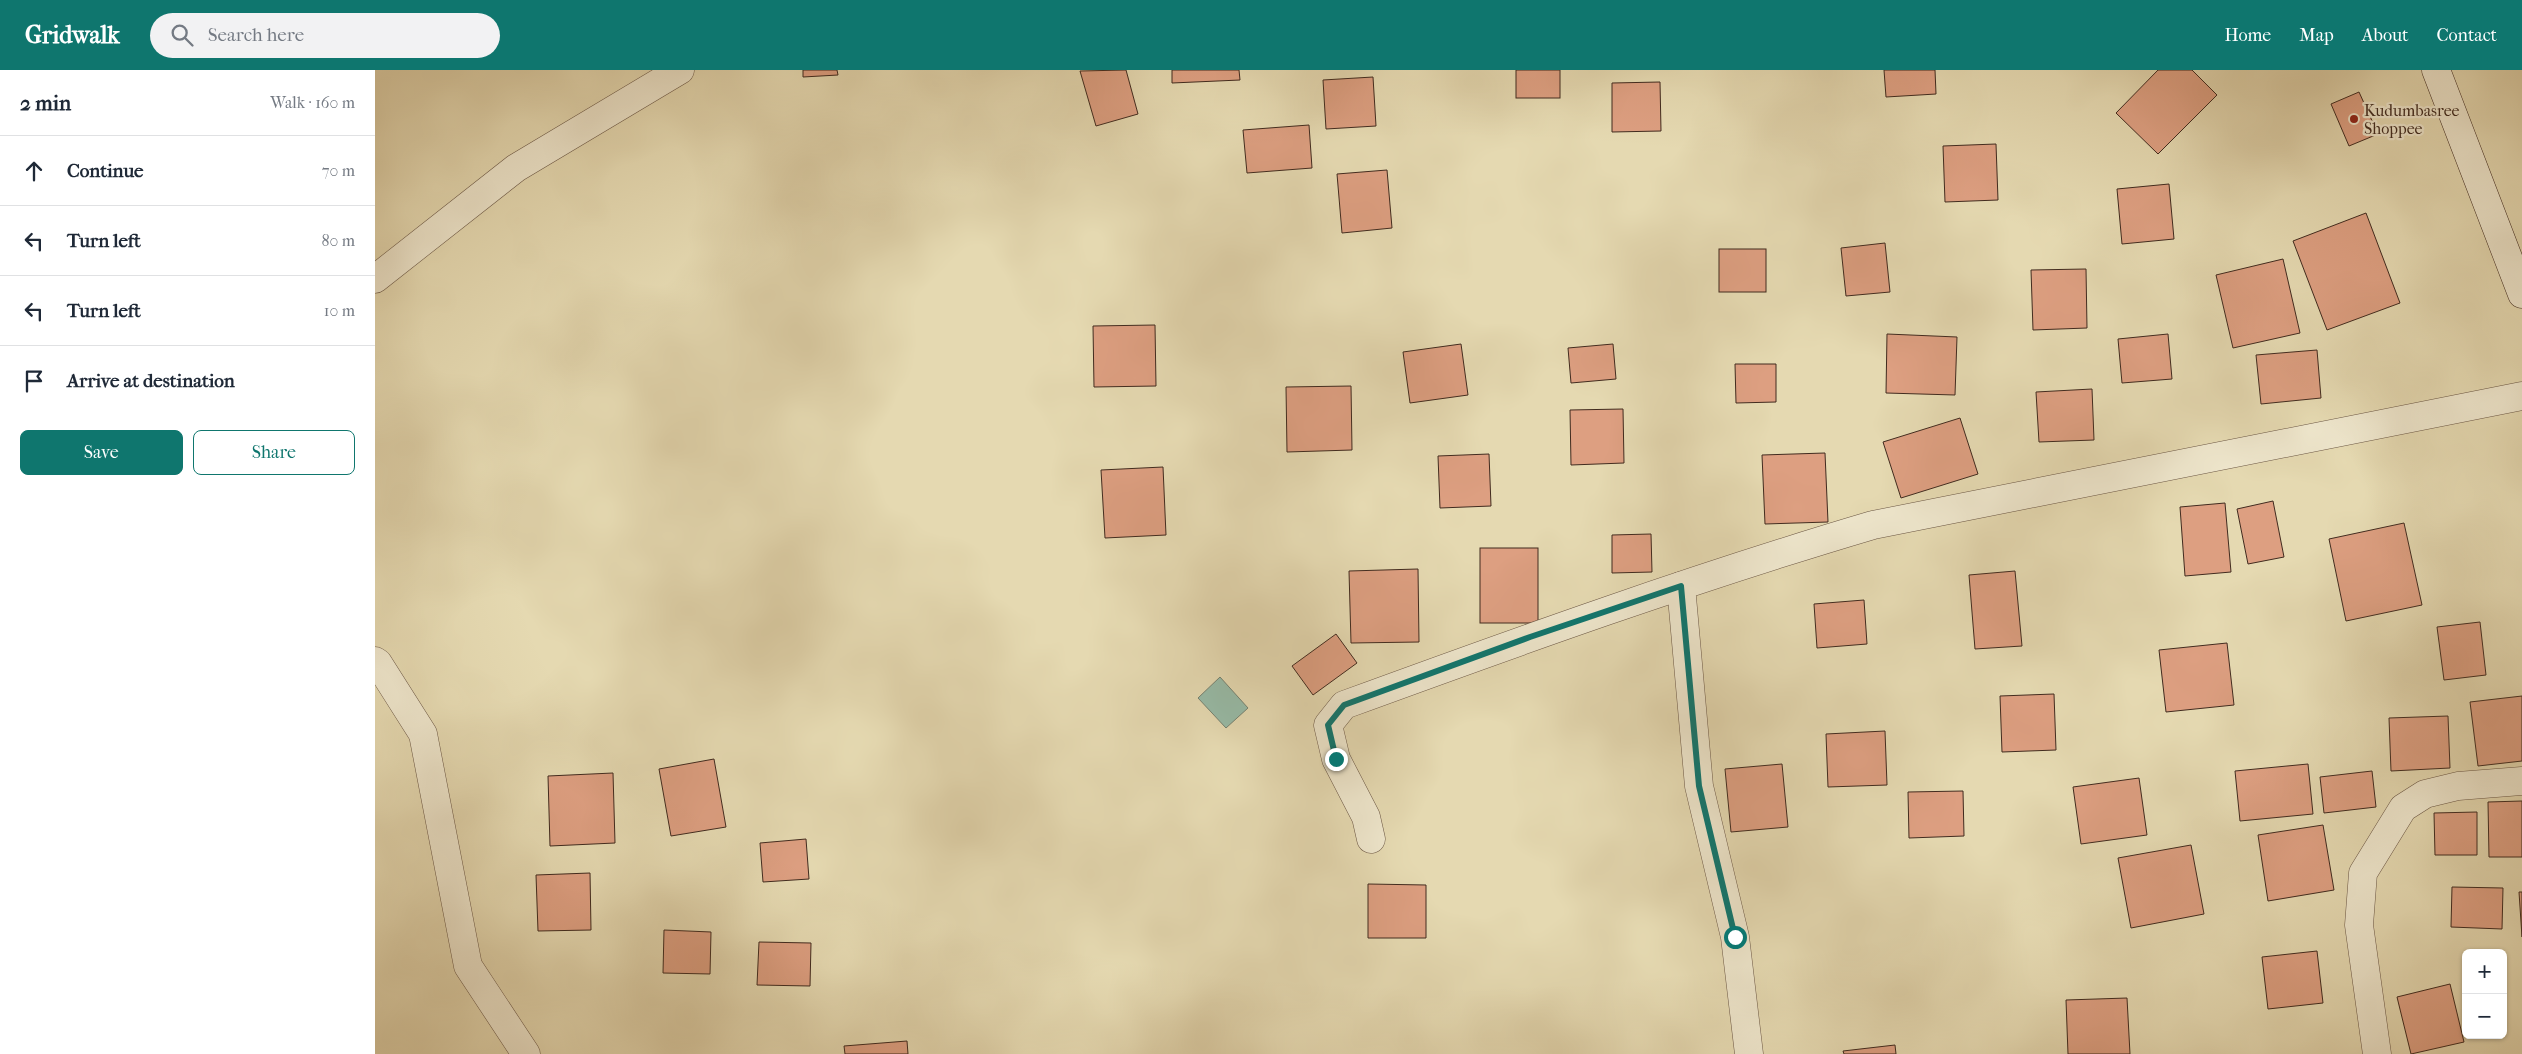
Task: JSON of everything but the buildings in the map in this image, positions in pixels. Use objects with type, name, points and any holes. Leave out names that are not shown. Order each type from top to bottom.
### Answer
[{"type":"street","points":[[375,279],[516,168],[680,70]]},
{"type":"street","points":[[2436,70],[2522,294]]},
{"type":"street","points":[[1371,839],[1367,816],[1336,759],[1328,725],[1344,705],[1530,637],[1772,555],[1873,525],[2522,396]]},
{"type":"street","points":[[1681,586],[1699,786],[1735,937],[1749,1054]]},
{"type":"street","points":[[375,661],[423,734],[468,966],[526,1054]]},
{"type":"street","points":[[2377,1054],[2359,925],[2363,873],[2403,808],[2425,794],[2458,786],[2522,781]]},
{"type":"shaded area","points":[[1220,677],[1248,708],[1226,728],[1198,698]]},
{"type":"place","name":"Kudumbasree Shoppee","points":[[2354,119]]},
{"type":"route","points":[[1336,759],[1328,725],[1344,705],[1530,637],[1681,586],[1699,786],[1735,937]]}]
